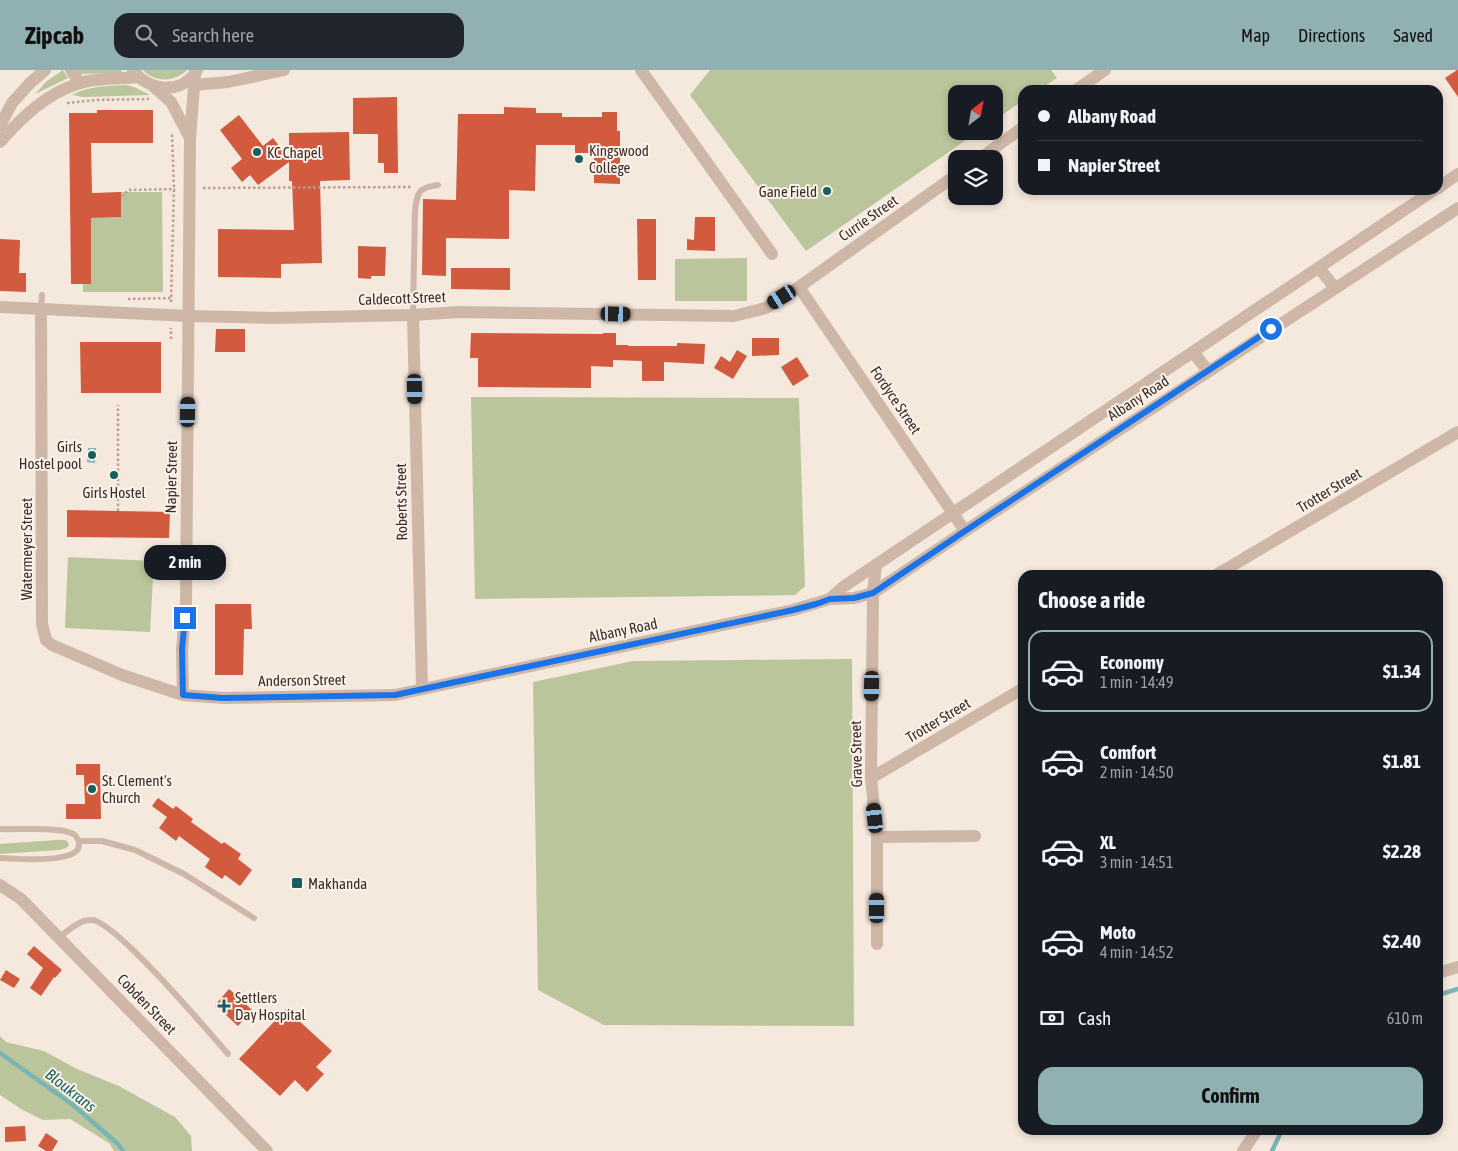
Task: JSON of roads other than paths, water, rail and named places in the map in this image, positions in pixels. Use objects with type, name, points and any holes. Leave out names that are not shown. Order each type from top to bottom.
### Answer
[{"type":"street","points":[[0,126],[12,103],[45,70]]},
{"type":"street","points":[[71,70],[80,83]]},
{"type":"street","points":[[154,87],[169,88],[184,84],[195,76],[228,82],[284,70]]},
{"type":"street","points":[[641,70],[772,254]]},
{"type":"street","points":[[1083,85],[1103,71]]},
{"type":"street","points":[[0,142],[19,121],[41,103],[62,91],[80,83],[135,73]]},
{"type":"street","name":"Napier Street","points":[[135,73],[171,102],[190,138]]},
{"type":"street","name":"Napier Street","points":[[183,695],[182,649],[186,603],[190,138],[195,76]]},
{"type":"street","points":[[992,150],[1018,131]]},
{"type":"street","points":[[1443,186],[1455,180]]},
{"type":"street","name":"Currie Street","points":[[799,287],[948,181]]},
{"type":"street","name":"Albany Road","points":[[830,599],[842,587],[1427,195]]},
{"type":"street","name":"Albany Road","points":[[422,689],[793,610],[830,599],[854,598],[873,593],[1458,208]]},
{"type":"street","points":[[1318,268],[1334,288]]},
{"type":"street","name":"Caldecott Street","points":[[0,307],[272,318],[413,315],[459,312],[734,316],[766,308],[799,287]]},
{"type":"street","name":"Fordyce Street","points":[[799,287],[965,531]]},
{"type":"street","name":"Watermeyer Street","points":[[41,308],[42,624],[46,640],[52,645],[122,675],[183,695]]},
{"type":"street","name":"Roberts Street","points":[[413,315],[422,689]]},
{"type":"street","points":[[1193,352],[1208,371]]},
{"type":"street","name":"Trotter Street","points":[[1224,570],[1458,432]]},
{"type":"street","name":"Grave Street","points":[[876,564],[873,593],[871,778],[877,837],[877,944]]},
{"type":"street","name":"Anderson Street","points":[[183,695],[223,698],[395,695],[422,689]]},
{"type":"street","name":"Trotter Street","points":[[871,778],[1018,691]]},
{"type":"street","points":[[877,837],[975,836]]},
{"type":"street","name":"Cobden Street","points":[[0,884],[21,899],[267,1151]]},
{"type":"street","points":[[1443,972],[1458,967]]},
{"type":"street","points":[[1243,1151],[1254,1135]]},
{"type":"lane","points":[[413,315],[414,210],[417,196],[425,187],[438,185]]},
{"type":"lane","points":[[41,308],[42,295]]},
{"type":"lane","points":[[0,830],[70,832],[76,835],[79,841],[78,849],[72,854],[57,858],[0,858]]},
{"type":"lane","points":[[79,841],[102,841],[135,850],[184,874],[254,918]]},
{"type":"lane","points":[[59,938],[86,920],[94,920],[104,924],[136,953],[196,1016],[228,1054]]},
{"type":"water","name":"Girls Hostel pool","points":[[88,448],[96,448],[95,463],[87,462]]},
{"type":"waterway","points":[[1443,994],[1458,989]]},
{"type":"waterway","name":"Bloukrans","points":[[0,1053],[73,1105],[118,1144],[123,1151]]},
{"type":"waterway","points":[[1272,1151],[1280,1135]]},
{"type":"place","name":"KC Chapel","points":[[257,152]]},
{"type":"place","name":"Kingswood College","points":[[579,159]]},
{"type":"place","name":"Gane Field","points":[[827,191]]},
{"type":"place","name":"Girls Hostel pool","points":[[92,455]]},
{"type":"place","name":"Girls Hostel","points":[[114,475]]},
{"type":"place","name":"St. Clement's Church","points":[[92,789]]},
{"type":"place","name":"Makhanda","points":[[297,883]]},
{"type":"place","name":"Settlers Day Hospital","points":[[224,1006]]}]
